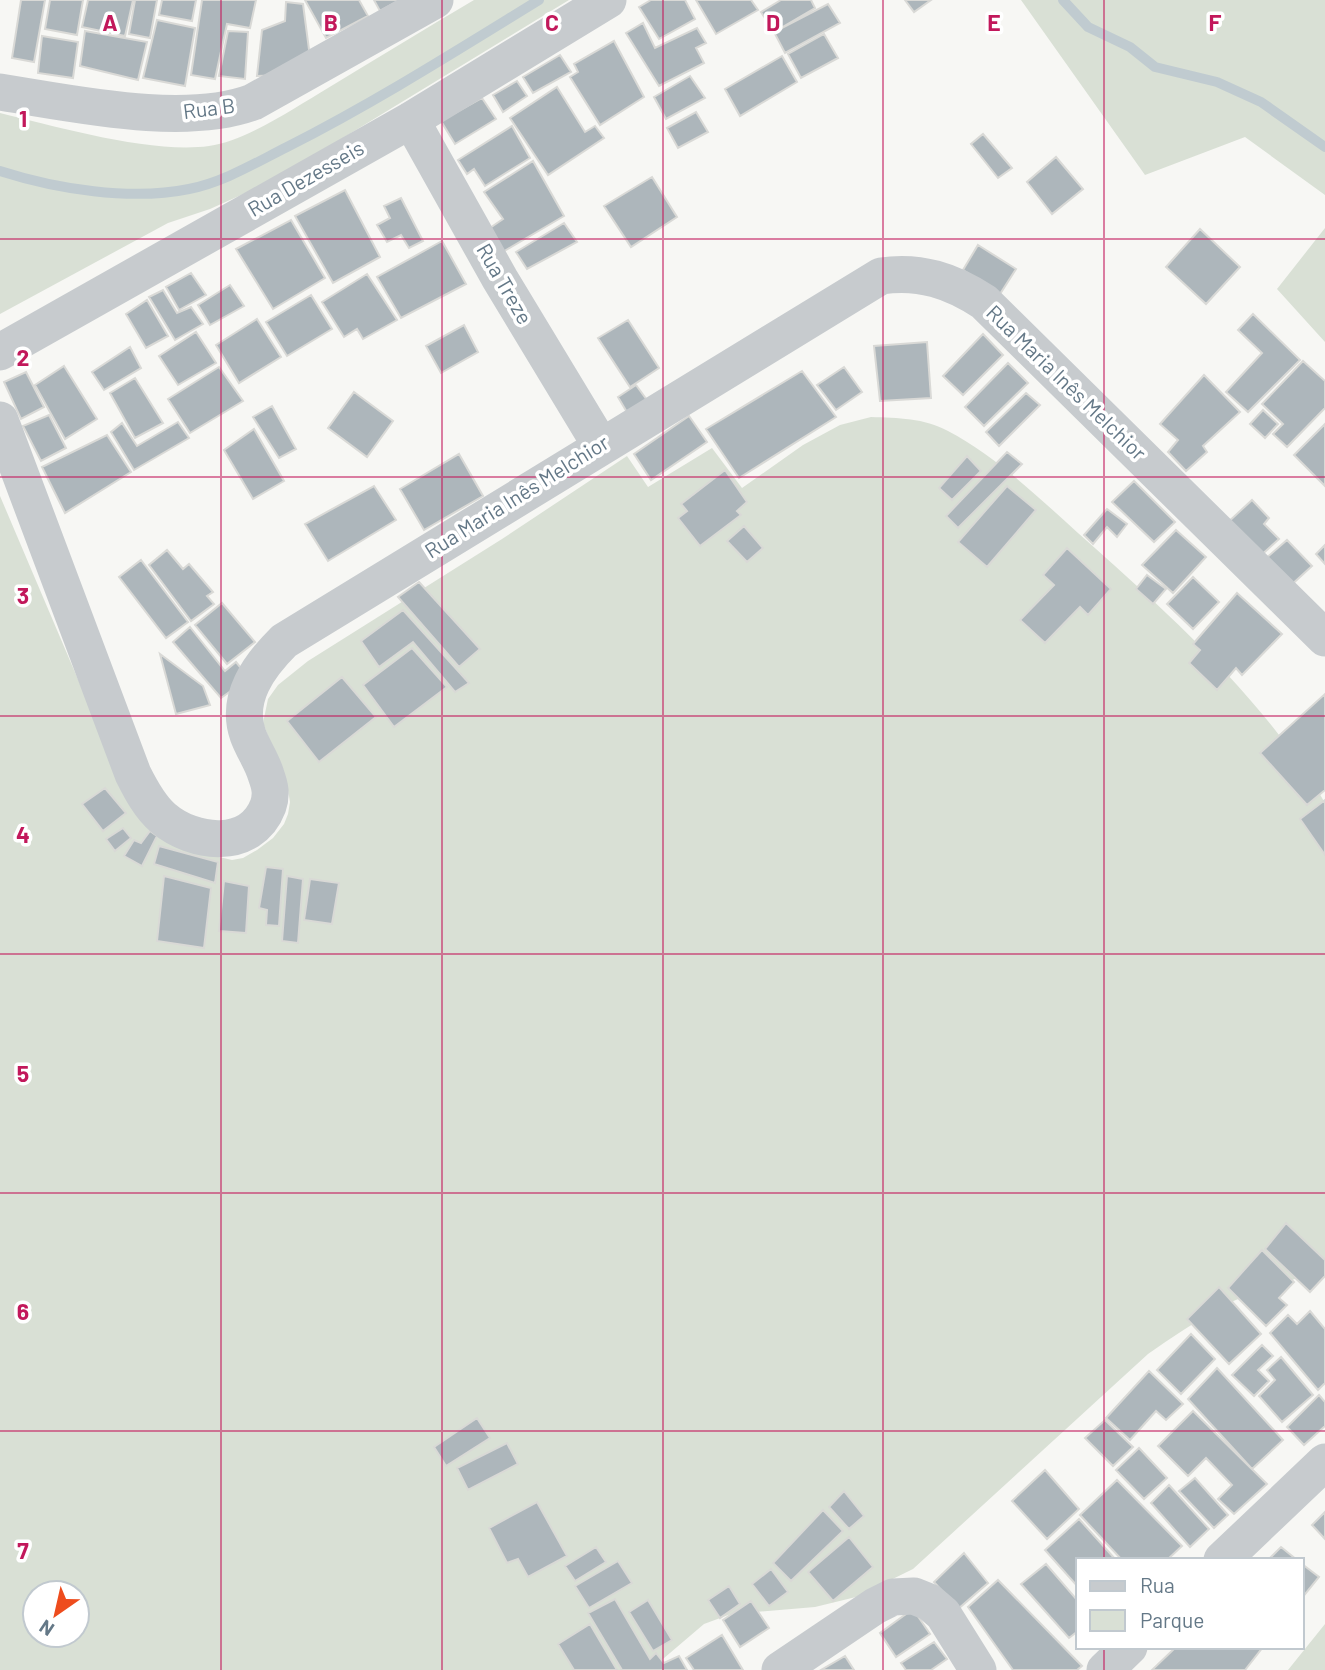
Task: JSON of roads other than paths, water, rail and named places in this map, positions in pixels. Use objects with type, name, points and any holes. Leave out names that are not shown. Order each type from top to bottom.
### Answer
[{"type":"street","name":"Rua B","points":[[0,92],[79,105],[174,114],[234,109],[253,103],[435,0]]},
{"type":"street","name":"Rua Dezesseis","points":[[0,352],[411,120],[608,0]]},
{"type":"street","name":"Rua Treze","points":[[411,120],[500,279],[601,446]]},
{"type":"street","name":"Rua Maria Inês Melchior","points":[[0,420],[36,521],[138,783],[163,818],[192,836],[218,840],[230,838],[249,829],[264,815],[272,793],[262,762],[247,733],[244,705],[249,688],[284,641],[881,276],[894,274],[931,277],[958,286],[984,302],[1325,638]]},
{"type":"street","points":[[1224,1558],[1325,1462]]},
{"type":"street","points":[[780,1670],[875,1606],[893,1597],[914,1596],[929,1602],[943,1614],[978,1670]]},
{"type":"street","points":[[1105,1670],[1127,1649]]},
{"type":"waterway","points":[[0,171],[69,188],[118,193],[167,192],[215,182],[351,113],[539,0]]},
{"type":"waterway","points":[[1063,0],[1088,27],[1130,47],[1155,67],[1217,82],[1261,102],[1325,147]]}]
